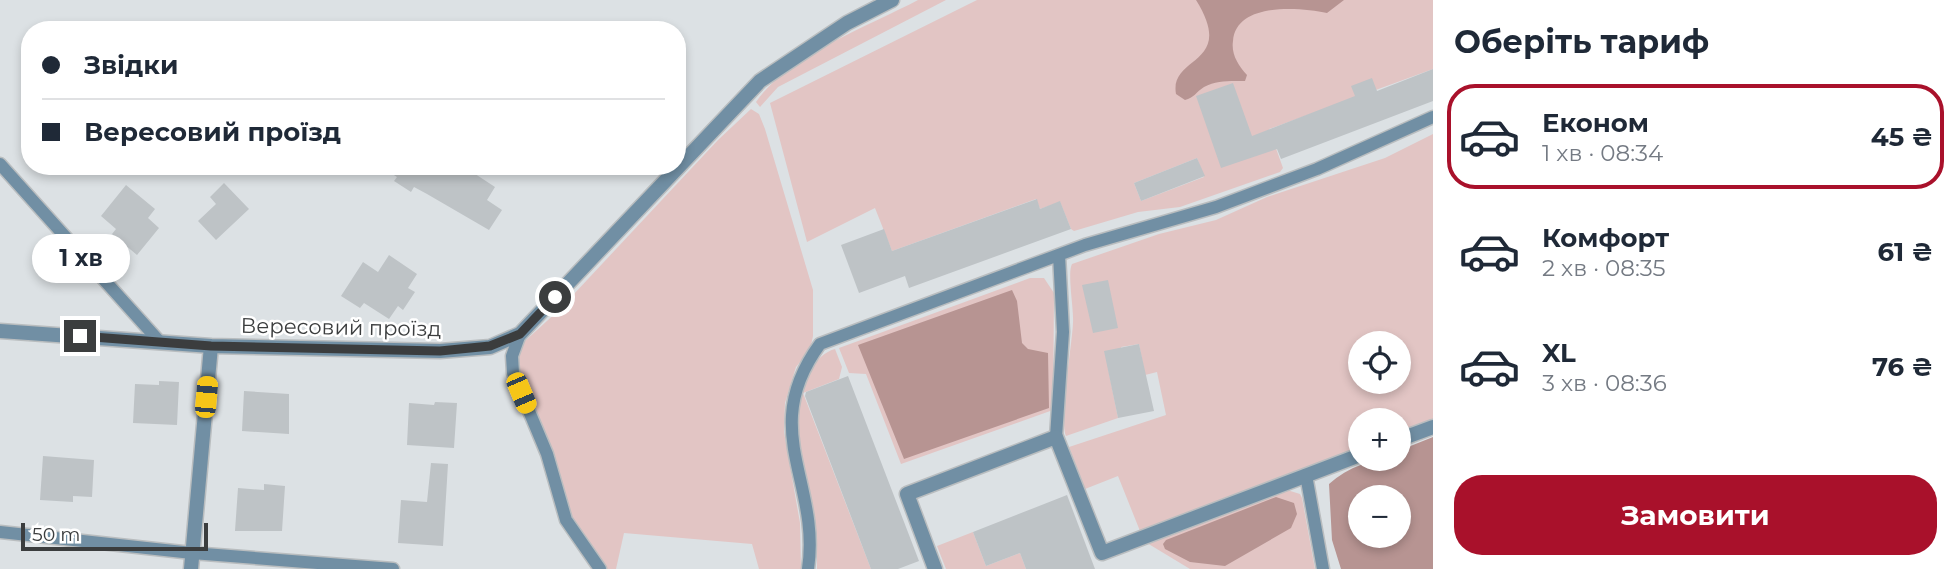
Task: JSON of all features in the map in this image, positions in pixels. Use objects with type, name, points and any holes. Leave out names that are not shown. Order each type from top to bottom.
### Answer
[{"type":"street","points":[[686,159],[760,81],[847,23],[892,0]]},
{"type":"street","points":[[520,334],[671,175]]},
{"type":"street","name":"Вересовий проїзд","points":[[0,331],[211,346],[440,351],[490,346],[520,334]]},
{"type":"street","points":[[191,569],[211,346]]},
{"type":"street","points":[[1411,435],[1433,427]]},
{"type":"street","points":[[935,569],[907,495],[1056,437],[1102,554],[1348,459]]},
{"type":"lane","points":[[808,569],[806,519],[791,433],[791,408],[795,387],[820,344],[1059,255],[1241,198],[1317,169],[1433,117]]},
{"type":"lane","points":[[0,164],[159,341]]},
{"type":"lane","points":[[1056,437],[1063,332],[1059,255]]},
{"type":"lane","points":[[520,334],[512,356],[513,373],[547,454],[566,520],[600,569]]},
{"type":"lane","points":[[1306,475],[1323,569]]},
{"type":"lane","points":[[0,532],[192,553],[393,569]]},
{"type":"shaded area","points":[[918,0],[946,0],[778,87],[760,107],[756,102],[770,85],[808,56]]},
{"type":"shaded area","points":[[977,0],[1433,0],[1433,69],[1269,129],[1283,168],[1280,172],[1180,207],[1138,212],[1074,231],[1060,202],[1040,209],[1036,199],[892,251],[875,208],[807,242],[770,103]],"holes":[[[1197,158],[1204,177],[1141,201],[1134,183]]]},
{"type":"shaded area","points":[[1196,0],[1344,0],[1327,13],[1301,9],[1271,10],[1245,19],[1237,28],[1233,50],[1247,75],[1245,81],[1214,83],[1185,100],[1176,94],[1177,81],[1182,72],[1206,48],[1209,37],[1207,21]]},
{"type":"shaded area","points":[[751,109],[759,114],[813,290],[813,336],[810,350],[796,367],[785,403],[784,432],[800,523],[801,569],[759,569],[752,544],[624,533],[616,569],[607,569],[567,510],[559,472],[518,367],[519,352],[525,341],[559,310],[718,140]]},
{"type":"shaded area","points":[[1433,134],[1433,420],[1411,428],[1411,408],[1348,408],[1348,453],[1140,531],[1118,476],[1085,489],[1069,447],[1166,415],[1157,372],[1145,375],[1139,344],[1121,347],[1124,364],[1108,368],[1118,418],[1066,436],[1064,415],[1073,323],[1070,275],[1072,264],[1159,234],[1216,220],[1267,197],[1385,158]]},
{"type":"shaded area","points":[[1030,278],[1044,278],[1054,293],[1053,410],[901,464],[866,374],[849,373],[839,348]]},
{"type":"shaded area","points":[[1012,290],[1017,301],[1022,343],[1028,349],[1048,353],[1049,408],[904,459],[858,345]]},
{"type":"shaded area","points":[[835,349],[842,367],[839,379],[803,393],[871,569],[817,569],[814,517],[798,439],[798,403],[811,369],[827,352]]},
{"type":"shaded area","points":[[1433,437],[1433,569],[1341,569],[1332,540],[1329,484],[1344,473],[1411,471],[1411,446]]},
{"type":"shaded area","points":[[1284,489],[1300,494],[1302,498],[1315,569],[1190,569],[1147,543]]},
{"type":"shaded area","points":[[1276,497],[1294,503],[1297,514],[1291,528],[1225,566],[1190,562],[1165,549],[1163,544],[1166,540]]},
{"type":"shaded area","points":[[973,532],[986,566],[1020,553],[1026,569],[946,569],[937,546]]},
{"type":"building","points":[[1433,69],[1433,101],[1281,159],[1277,149],[1221,168],[1196,96],[1233,83],[1252,136],[1355,96],[1351,86],[1372,78],[1377,91]]},
{"type":"building","points":[[1197,158],[1205,176],[1141,201],[1134,183]]},
{"type":"building","points":[[394,175],[477,175],[495,187],[487,200],[502,210],[489,230],[414,187],[411,192],[394,181],[397,177]]},
{"type":"building","points":[[224,183],[249,209],[216,240],[198,221],[216,204],[210,197]]},
{"type":"building","points":[[126,185],[155,209],[148,218],[159,228],[137,255],[112,234],[116,229],[101,216]]},
{"type":"building","points":[[1037,199],[1040,209],[1060,201],[1071,229],[909,288],[905,276],[859,293],[841,245],[884,229],[892,251]]},
{"type":"building","points":[[389,255],[417,274],[408,288],[415,292],[403,310],[398,306],[389,319],[364,303],[360,308],[341,296],[363,262],[378,272]]},
{"type":"building","points":[[1108,280],[1118,328],[1093,333],[1082,285]]},
{"type":"building","points":[[1139,344],[1154,411],[1118,418],[1104,351]]},
{"type":"building","points":[[848,376],[919,561],[898,569],[871,569],[805,396],[806,392]]},
{"type":"building","points":[[159,381],[179,382],[177,425],[133,423],[135,384],[159,385]]},
{"type":"building","points":[[244,391],[289,394],[289,434],[242,431]]},
{"type":"building","points":[[435,402],[457,403],[454,448],[407,445],[409,403],[434,405]]},
{"type":"building","points":[[43,456],[94,460],[92,497],[73,496],[73,502],[40,500]]},
{"type":"building","points":[[431,463],[448,464],[443,546],[398,543],[401,500],[427,502]]},
{"type":"building","points":[[264,484],[285,486],[282,531],[235,531],[238,488],[264,490]]},
{"type":"building","points":[[1067,495],[1095,569],[1026,569],[1020,553],[986,566],[973,532]]},
{"type":"route","points":[[80,336],[211,346],[440,351],[490,346],[520,334],[555,297]]}]
